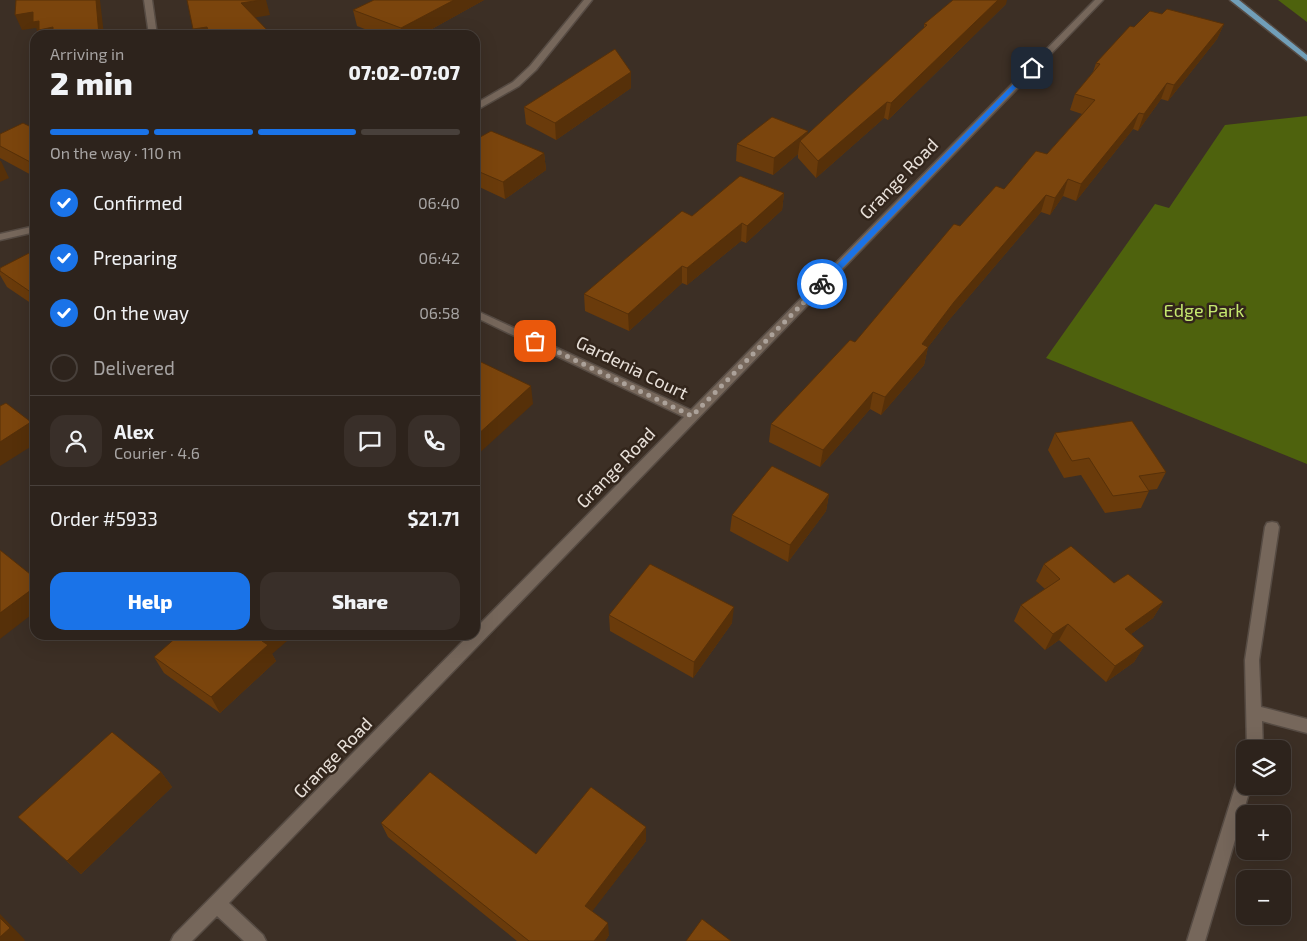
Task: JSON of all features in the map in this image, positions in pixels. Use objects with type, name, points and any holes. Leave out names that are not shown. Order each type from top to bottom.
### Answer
[{"type":"main road","points":[[1234,0],[1307,59]]},
{"type":"street","points":[[148,0],[152,30]]},
{"type":"street","points":[[480,105],[516,84],[533,68],[588,0]]},
{"type":"street","name":"Grange Road","points":[[480,634],[1099,0]]},
{"type":"street","points":[[0,237],[30,229]]},
{"type":"street","name":"Gardenia Court","points":[[480,315],[692,416]]},
{"type":"street","points":[[1255,740],[1252,660],[1272,527]]},
{"type":"street","name":"Grange Road","points":[[180,941],[474,640]]},
{"type":"street","points":[[1254,712],[1307,726]]},
{"type":"street","points":[[1196,941],[1241,795]]},
{"type":"street","points":[[217,904],[257,941]]},
{"type":"green space","points":[[1278,0],[1307,0],[1307,22]]},
{"type":"green space","name":"Edge Park","points":[[1307,116],[1307,464],[1046,358],[1155,204],[1169,208],[1225,125]]},
{"type":"building","points":[[16,0],[96,0],[99,30],[53,30],[53,27],[39,30],[39,21],[33,22],[33,12],[15,15]]},
{"type":"building","points":[[187,0],[261,0],[241,3],[267,30],[208,30],[207,27],[193,29]]},
{"type":"building","points":[[374,0],[454,0],[401,28],[353,10]]},
{"type":"building","points":[[953,0],[998,0],[891,103],[887,102],[818,161],[800,141],[927,25],[924,24]]},
{"type":"building","points":[[1167,9],[1224,24],[1174,85],[1167,83],[1144,114],[1139,113],[1081,184],[1068,179],[1055,198],[1046,195],[954,302],[922,344],[928,347],[885,397],[873,392],[823,450],[771,424],[850,340],[855,342],[954,224],[960,226],[996,186],[1004,189],[1036,151],[1047,154],[1095,100],[1075,94],[1100,64],[1096,63],[1130,26],[1134,27],[1150,11],[1162,14]]},
{"type":"building","points":[[615,49],[631,72],[555,123],[524,107]]},
{"type":"building","points":[[772,117],[808,131],[774,158],[737,144]]},
{"type":"building","points":[[23,123],[30,126],[30,162],[0,146],[0,134]]},
{"type":"building","points":[[491,131],[544,153],[503,182],[480,172],[480,137]]},
{"type":"building","points":[[740,176],[784,193],[747,226],[742,223],[687,268],[682,266],[628,314],[584,294],[682,211],[692,216]]},
{"type":"building","points":[[30,253],[30,292],[0,271],[0,268]]},
{"type":"building","points":[[480,361],[531,386],[480,432]]},
{"type":"building","points":[[6,403],[30,423],[0,442],[0,406]]},
{"type":"building","points":[[1132,421],[1166,472],[1139,476],[1149,491],[1113,496],[1089,458],[1072,461],[1055,433]]},
{"type":"building","points":[[772,466],[829,494],[790,545],[732,515]]},
{"type":"building","points":[[1071,546],[1114,583],[1128,574],[1163,602],[1125,629],[1144,646],[1115,666],[1068,624],[1053,634],[1021,605],[1060,579],[1044,564]]},
{"type":"building","points":[[0,550],[30,574],[30,591],[0,613]]},
{"type":"building","points":[[650,564],[734,607],[694,662],[609,615]]},
{"type":"building","points":[[173,640],[263,640],[268,645],[211,697],[154,657]]},
{"type":"building","points":[[112,732],[161,772],[67,861],[18,817]]},
{"type":"building","points":[[430,772],[536,854],[591,787],[646,827],[585,906],[608,923],[594,941],[529,941],[381,823]]},
{"type":"building","points":[[0,918],[10,928],[0,937]]},
{"type":"building","points":[[702,919],[731,941],[686,941]]},
{"type":"way so far","points":[[535,341],[692,416],[822,284]]},
{"type":"route","points":[[822,284],[1032,68]]}]
